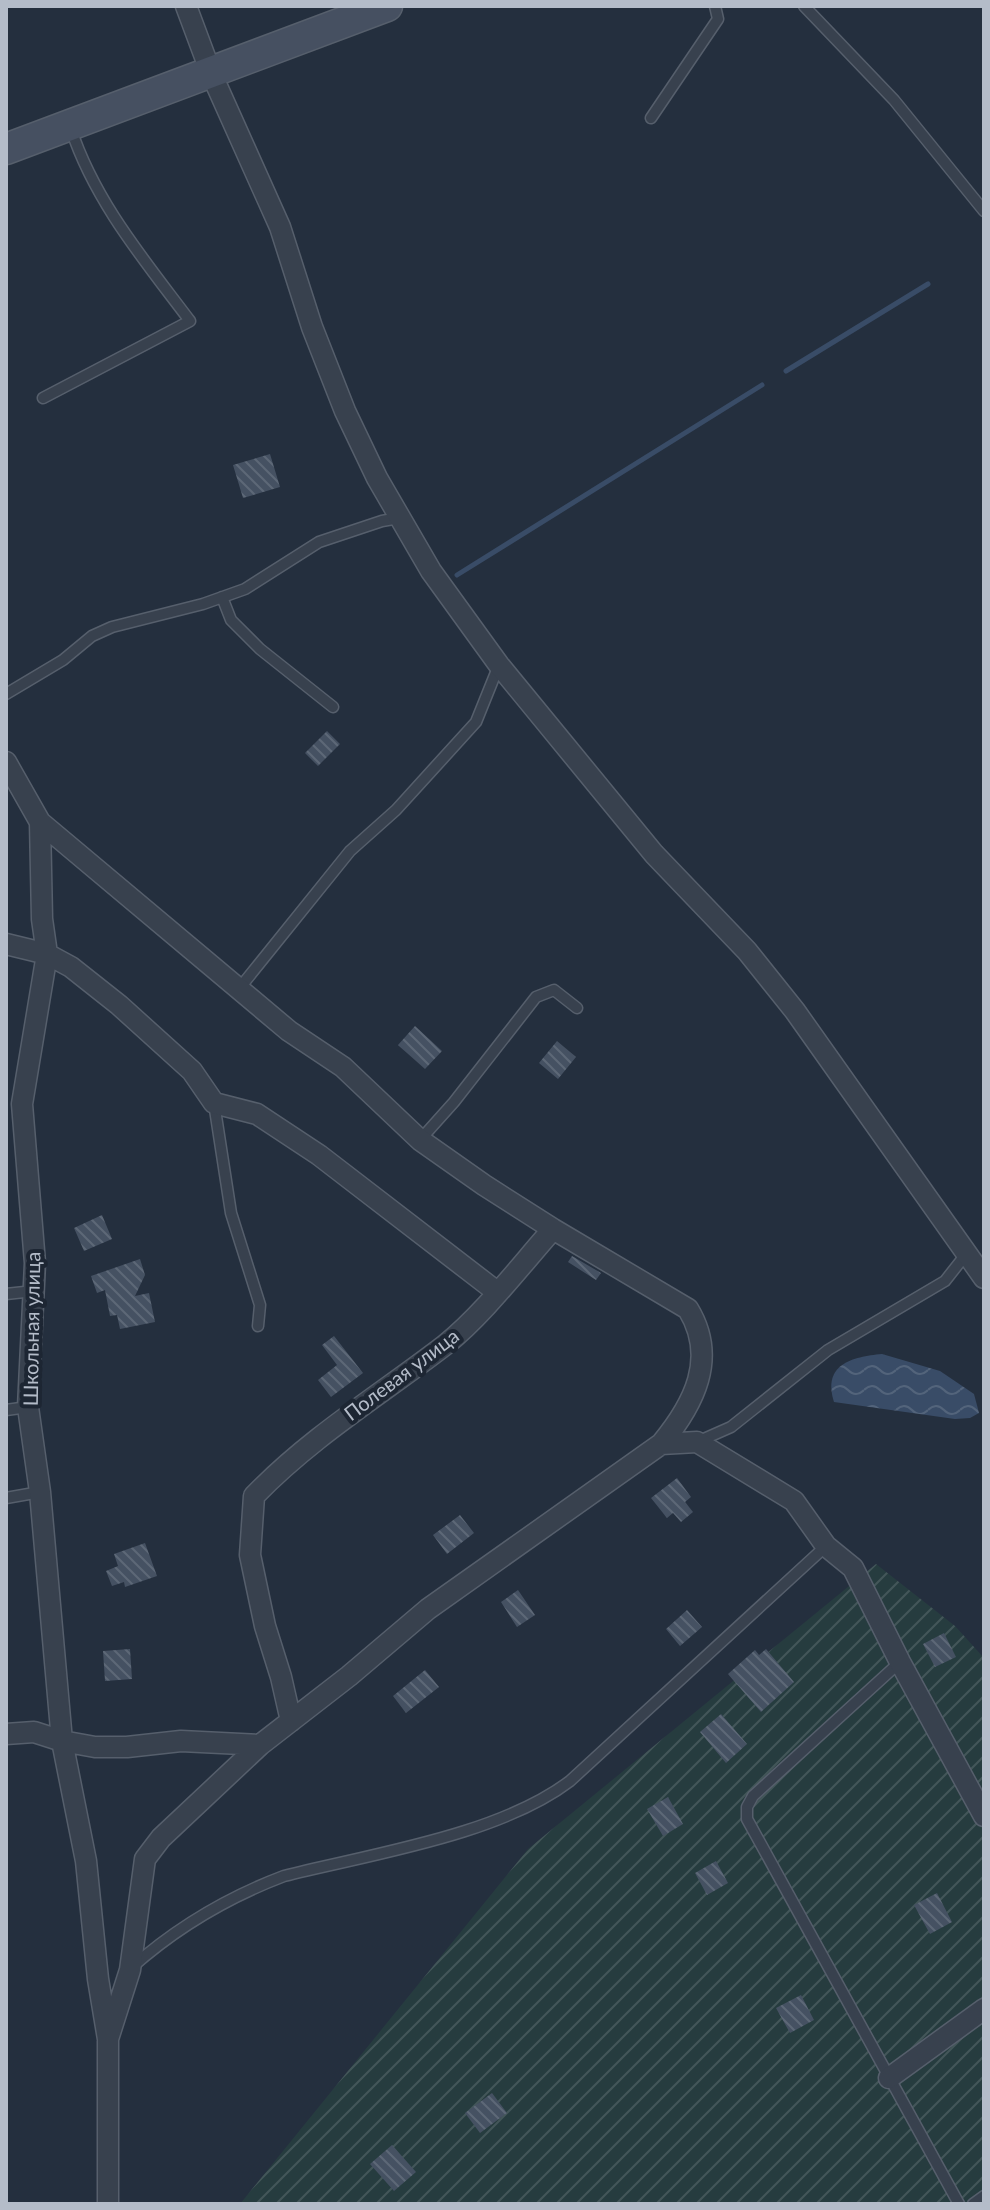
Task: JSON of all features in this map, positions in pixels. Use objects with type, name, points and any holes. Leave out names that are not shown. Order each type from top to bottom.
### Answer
[{"type":"main road","points":[[6,149],[387,6]]},
{"type":"street","points":[[186,6],[211,73],[280,227],[312,327],[345,411],[399,518],[431,571],[499,665],[654,854],[747,951],[795,1011],[984,1278]]},
{"type":"street","name":"Школьная улица","points":[[6,762],[40,822],[238,990],[289,1031],[343,1067],[420,1140],[553,1229]]},
{"type":"street","name":"Школьная улица","points":[[40,822],[42,919],[47,954],[22,1104],[35,1263],[28,1407],[40,1492],[62,1741],[86,1861],[98,1979],[108,2039]]},
{"type":"street","points":[[6,944],[47,954],[71,967],[119,1005],[192,1071],[214,1103],[257,1114],[306,1147],[497,1292]]},
{"type":"street","points":[[108,2204],[108,2039],[130,1970],[145,1859],[161,1838],[260,1745],[428,1609],[661,1444],[679,1423],[697,1386],[703,1353],[699,1327],[688,1309],[553,1229]]},
{"type":"street","name":"Полевая улица","points":[[291,1721],[265,1626],[250,1555],[254,1496],[283,1467],[339,1421],[448,1343],[553,1229]]},
{"type":"street","points":[[661,1444],[697,1442],[794,1501],[826,1546],[853,1568],[984,1816]]},
{"type":"street","points":[[6,1734],[34,1732],[95,1747],[181,1741],[260,1745]]},
{"type":"street","points":[[889,2078],[984,2009]]},
{"type":"lane","points":[[651,118],[718,19],[715,6]]},
{"type":"lane","points":[[804,6],[894,100],[984,211]]},
{"type":"lane","points":[[43,398],[190,321],[110,211],[82,162],[69,124]]},
{"type":"lane","points":[[6,694],[63,660],[92,636],[112,627],[245,589],[319,542],[399,518]]},
{"type":"lane","points":[[222,597],[231,620],[260,649],[333,707]]},
{"type":"lane","points":[[238,990],[350,851],[396,810],[476,722],[499,665]]},
{"type":"lane","points":[[420,1140],[454,1102],[536,997],[554,990],[577,1008]]},
{"type":"lane","points":[[214,1103],[231,1213],[260,1305],[258,1326]]},
{"type":"lane","points":[[697,1442],[731,1427],[828,1350],[945,1281],[967,1253]]},
{"type":"lane","points":[[6,1294],[34,1291]]},
{"type":"lane","points":[[6,1410],[28,1407]]},
{"type":"lane","points":[[6,1498],[40,1492]]},
{"type":"lane","points":[[130,1970],[165,1938],[260,1885],[284,1876],[469,1830],[548,1798],[826,1546]]},
{"type":"lane","points":[[900,1662],[753,1796],[747,1807],[747,1819],[959,2204]]},
{"type":"lane","points":[[973,2204],[984,2196]]},
{"type":"green space","points":[[876,1564],[955,1626],[984,1658],[984,2204],[240,2204],[528,1849]]},
{"type":"water","points":[[882,1354],[940,1371],[974,1394],[979,1413],[970,1418],[955,1419],[834,1402],[832,1379],[842,1365],[860,1357]]},
{"type":"building","points":[[270,454],[280,487],[243,498],[233,465]]},
{"type":"building","points":[[327,731],[340,744],[318,766],[305,753]]},
{"type":"building","points":[[415,1026],[442,1051],[425,1069],[398,1045]]},
{"type":"building","points":[[557,1041],[576,1057],[558,1079],[539,1063]]},
{"type":"building","points":[[102,1215],[112,1239],[84,1251],[74,1228]]},
{"type":"building","points":[[572,1256],[601,1273],[596,1280],[568,1262]]},
{"type":"building","points":[[140,1259],[145,1275],[135,1296],[149,1293],[155,1322],[120,1329],[117,1315],[110,1316],[105,1290],[97,1293],[91,1276]]},
{"type":"building","points":[[334,1336],[363,1373],[331,1397],[318,1380],[337,1365],[322,1345]]},
{"type":"building","points":[[677,1478],[691,1497],[685,1502],[693,1512],[681,1522],[673,1513],[667,1518],[651,1498]]},
{"type":"building","points":[[460,1515],[474,1533],[447,1554],[433,1535]]},
{"type":"building","points":[[145,1543],[157,1576],[125,1587],[124,1582],[112,1586],[106,1571],[118,1566],[114,1554]]},
{"type":"building","points":[[518,1590],[535,1615],[517,1627],[501,1602]]},
{"type":"building","points":[[687,1610],[702,1627],[680,1646],[666,1629]]},
{"type":"building","points":[[944,1633],[956,1657],[935,1667],[923,1644]]},
{"type":"building","points":[[130,1649],[132,1679],[105,1681],[103,1651]]},
{"type":"building","points":[[766,1649],[794,1682],[761,1712],[728,1674],[755,1650],[759,1655]]},
{"type":"building","points":[[425,1670],[439,1687],[406,1713],[393,1696]]},
{"type":"building","points":[[721,1714],[747,1744],[726,1763],[700,1732]]},
{"type":"building","points":[[668,1797],[683,1824],[663,1836],[647,1809]]},
{"type":"building","points":[[716,1861],[728,1883],[707,1895],[695,1873]]},
{"type":"building","points":[[937,1893],[952,1922],[930,1934],[914,1905]]},
{"type":"building","points":[[801,1995],[814,2020],[790,2033],[776,2008]]},
{"type":"building","points":[[492,2093],[507,2113],[480,2133],[465,2113]]},
{"type":"building","points":[[392,2145],[416,2172],[394,2191],[370,2164]]},
{"type":"waterway","points":[[786,371],[928,284]]},
{"type":"waterway","points":[[457,575],[762,385]]}]
